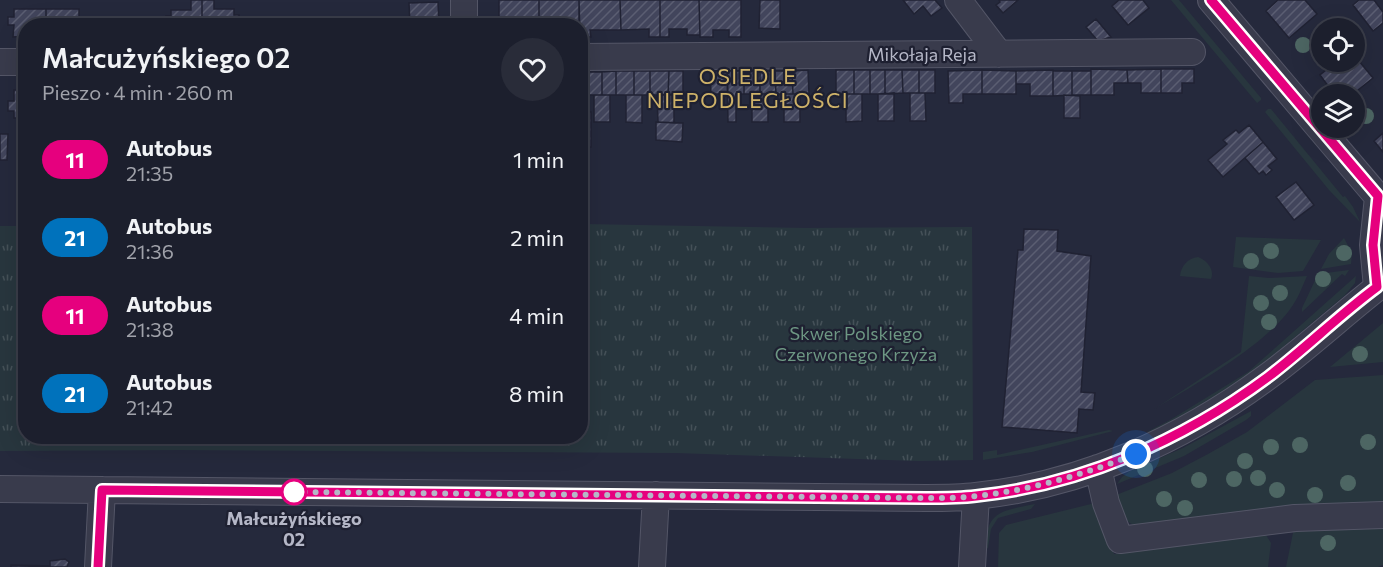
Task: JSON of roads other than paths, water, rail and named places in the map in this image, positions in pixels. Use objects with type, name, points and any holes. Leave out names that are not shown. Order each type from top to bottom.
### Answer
[{"type":"street","points":[[464,0],[464,18]]},
{"type":"street","points":[[958,0],[999,54]]},
{"type":"street","points":[[0,489],[926,498],[976,496],[1036,486],[1098,468],[1170,438],[1216,412],[1268,377],[1380,285],[1373,245],[1380,200],[1211,0]]},
{"type":"street","name":"Mikołaja Reja","points":[[588,57],[1192,52]]},
{"type":"street","points":[[0,62],[18,62]]},
{"type":"street","points":[[1098,468],[1106,503],[1120,540],[1295,518],[1383,515]]},
{"type":"street","points":[[98,567],[102,490]]},
{"type":"street","points":[[652,567],[656,495]]},
{"type":"street","points":[[972,567],[976,496]]},
{"type":"place","name":"Małcużyńskiego 02","points":[[294,492]]},
{"type":"district","name":"OSIEDLE NIEPODLEGŁOŚCI","points":[[748,87]]},
{"type":"park label","name":"Skwer Polskiego Czerwonego Krzyża","points":[[856,343]]}]
